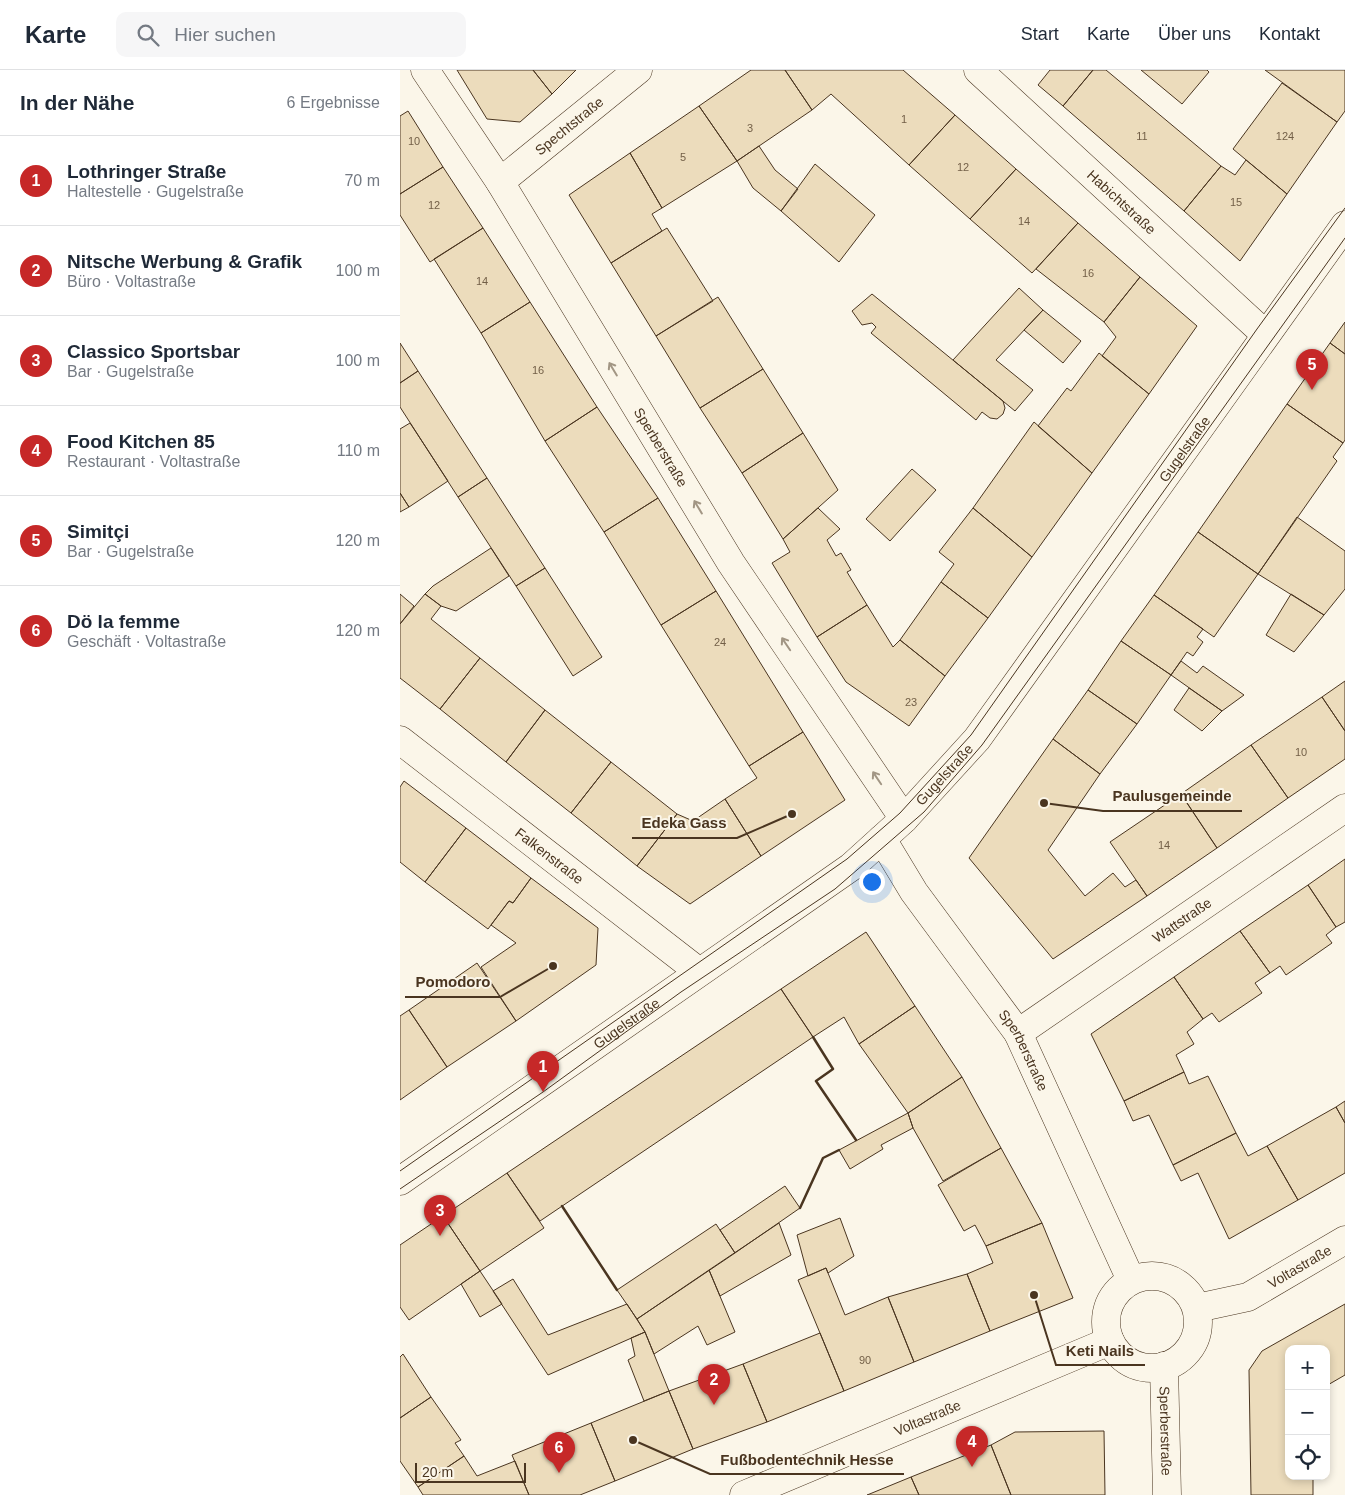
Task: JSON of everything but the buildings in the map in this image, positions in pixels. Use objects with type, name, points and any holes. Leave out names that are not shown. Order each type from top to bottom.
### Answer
[{"type":"street","name":"Sperberstraße","points":[[425,70],[500,182],[731,563],[904,819]]},
{"type":"street","name":"Spechtstraße","points":[[500,182],[638,70]]},
{"type":"street","name":"Habichtstraße","points":[[978,70],[1265,334]]},
{"type":"street","name":"Gugelstraße","points":[[400,1181],[698,971],[851,867],[904,819],[977,739],[1265,334],[1345,225]]},
{"type":"street","name":"Falkenstraße","points":[[400,740],[698,971]]},
{"type":"street","name":"Wattstraße","points":[[1018,1033],[1345,808]]},
{"type":"street","name":"Sperberstraße","points":[[882,839],[914,892],[1018,1033],[1131,1280]]},
{"type":"street","name":"Voltastraße","points":[[1197,1308],[1248,1297],[1345,1240]]},
{"type":"street","points":[[1148,1275],[1164,1277],[1183,1286],[1197,1308],[1197,1334],[1183,1357],[1164,1366],[1146,1368],[1126,1360],[1110,1341],[1106,1316],[1112,1298],[1131,1280],[1148,1275]]},
{"type":"street","name":"Voltastraße","points":[[744,1495],[1110,1341]]},
{"type":"street","name":"Sperberstraße","points":[[1164,1366],[1167,1495]]},
{"type":"tram line","points":[[400,1171],[847,859],[900,813],[971,735],[1257,329],[1345,208]]},
{"type":"tram line","points":[[400,1189],[543,1092],[681,992],[835,889],[924,812],[982,745],[1345,238]]},
{"type":"wall","points":[[813,1037],[833,1069],[816,1081],[856,1140]]},
{"type":"wall","points":[[800,1208],[823,1158],[839,1150]]},
{"type":"wall","points":[[562,1206],[617,1290]]},
{"type":"place","name":"Simitçi","points":[[1312,390]]},
{"type":"place","name":"Paulusgemeinde","points":[[1044,803]]},
{"type":"place","name":"Edeka Gass","points":[[792,814]]},
{"type":"place","name":"Pomodoro","points":[[553,966]]},
{"type":"place","name":"Lothringer Straße","points":[[543,1092]]},
{"type":"place","name":"Classico Sportsbar","points":[[440,1236]]},
{"type":"place","name":"Keti Nails","points":[[1034,1295]]},
{"type":"place","name":"Nitsche Werbung & Grafik","points":[[714,1405]]},
{"type":"place","name":"Fußbodentechnik Hesse","points":[[633,1440]]},
{"type":"place","name":"Food Kitchen 85","points":[[972,1467]]},
{"type":"place","name":"Dö la femme","points":[[559,1473]]}]
